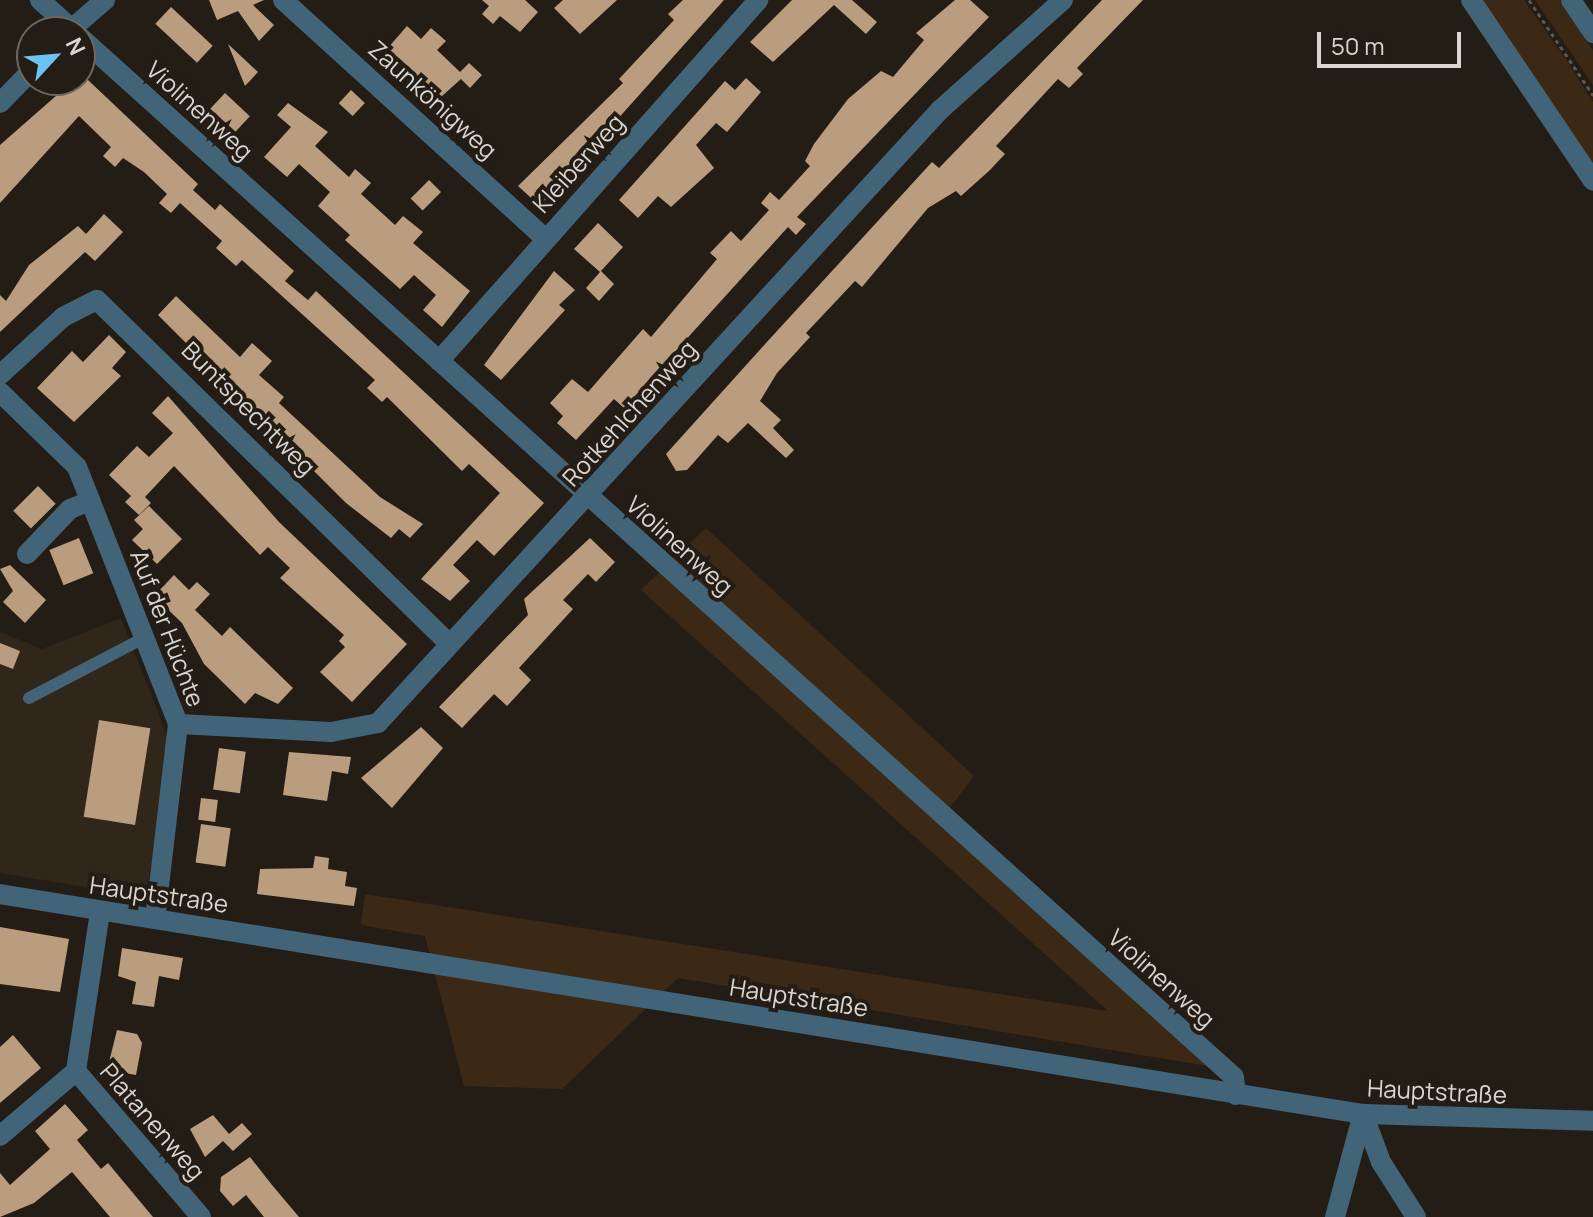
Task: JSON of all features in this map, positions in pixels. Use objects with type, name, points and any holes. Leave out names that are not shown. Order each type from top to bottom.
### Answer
[{"type":"street","name":"Violinenweg","points":[[40,0],[57,16]]},
{"type":"street","points":[[90,16],[105,0]]},
{"type":"street","name":"Zaunkönigweg","points":[[283,0],[546,239]]},
{"type":"street","name":"Kleiberweg","points":[[439,361],[758,0]]},
{"type":"street","name":"Rotkehlchenweg","points":[[178,724],[331,732],[378,723],[940,110],[1063,0]]},
{"type":"street","points":[[1471,0],[1593,181]]},
{"type":"street","points":[[1571,0],[1593,33]]},
{"type":"street","name":"Violinenweg","points":[[96,52],[1234,1077],[1236,1095]]},
{"type":"street","points":[[0,103],[16,86]]},
{"type":"street","name":"Buntspechtweg","points":[[0,375],[52,326],[97,300],[449,644]]},
{"type":"street","name":"Auf der Hüchte","points":[[0,392],[77,467],[178,724],[155,919]]},
{"type":"street","points":[[27,554],[70,509],[90,501]]},
{"type":"street","name":"Hauptstraße","points":[[0,894],[1363,1114],[1593,1121]]},
{"type":"street","name":"Platanenweg","points":[[100,912],[76,1071],[201,1217]]},
{"type":"street","points":[[0,1136],[76,1071]]},
{"type":"street","points":[[1335,1217],[1363,1114]]},
{"type":"street","points":[[1363,1114],[1381,1162],[1416,1217]]},
{"type":"lane","points":[[29,698],[144,638]]},
{"type":"path","points":[[1529,0],[1593,95]]},
{"type":"shaded area","points":[[1479,0],[1524,0],[1569,64],[1593,102],[1593,170]]},
{"type":"shaded area","points":[[1535,0],[1560,0],[1593,51],[1593,85]]},
{"type":"shaded area","points":[[706,528],[974,776],[949,809],[1244,1072],[678,978],[562,1089],[464,1086],[425,936],[361,925],[365,894],[1108,1011],[641,590]]},
{"type":"shaded area","points":[[121,618],[171,745],[146,897],[0,873],[0,632],[42,649]]},
{"type":"building","points":[[209,0],[264,0],[253,5],[274,25],[259,41],[238,11],[217,20]]},
{"type":"building","points":[[482,0],[525,0],[538,12],[520,32],[500,16],[493,24],[482,14],[489,6]]},
{"type":"building","points":[[563,0],[617,0],[580,34],[554,8]]},
{"type":"building","points":[[683,0],[724,0],[540,206],[518,186],[623,83],[619,79],[674,20],[668,14]]},
{"type":"building","points":[[792,0],[852,0],[877,22],[866,34],[834,5],[773,62],[750,42]]},
{"type":"building","points":[[955,0],[970,0],[989,17],[797,217],[806,224],[796,235],[788,227],[624,408],[614,399],[576,440],[557,423],[563,416],[550,403],[572,379],[588,392],[643,329],[651,337],[717,259],[710,253],[731,231],[741,241],[769,210],[761,203],[770,192],[779,200],[810,166],[805,161],[814,144],[848,99],[881,71],[893,77],[924,40],[916,33]]},
{"type":"building","points":[[1102,0],[1143,0],[1077,68],[1083,74],[1069,88],[1058,79],[996,146],[1005,154],[990,170],[961,196],[956,191],[928,208],[862,287],[855,281],[806,333],[810,337],[777,373],[760,401],[781,420],[773,428],[794,450],[786,458],[748,423],[728,443],[718,435],[687,470],[676,471],[666,454],[766,343],[932,162],[939,168]]},
{"type":"building","points":[[171,7],[213,46],[197,63],[155,24]]},
{"type":"building","points":[[407,26],[421,39],[431,28],[446,41],[437,50],[460,72],[469,63],[482,75],[470,88],[461,79],[432,105],[379,58]]},
{"type":"building","points":[[228,44],[258,72],[245,86]]},
{"type":"building","points":[[746,78],[761,92],[727,132],[716,123],[696,145],[714,168],[671,207],[658,196],[638,218],[619,200],[725,81],[735,90]]},
{"type":"building","points":[[96,88],[198,184],[193,190],[215,210],[220,204],[294,271],[285,281],[308,300],[316,291],[544,503],[494,556],[477,540],[453,565],[470,581],[450,601],[421,579],[500,493],[469,464],[462,471],[387,397],[382,402],[367,388],[375,380],[242,260],[236,266],[216,248],[222,241],[180,203],[171,213],[159,203],[167,194],[144,172],[123,158],[115,167],[103,156],[111,147],[79,116],[0,203],[0,145],[56,96],[96,96]]},
{"type":"building","points":[[351,90],[365,103],[353,116],[339,103]]},
{"type":"building","points":[[225,93],[250,116],[230,137],[205,114]]},
{"type":"building","points":[[288,103],[328,132],[315,146],[349,177],[355,169],[371,183],[361,194],[395,225],[403,216],[423,232],[413,243],[470,291],[442,327],[423,310],[436,295],[414,275],[400,289],[345,240],[350,235],[318,206],[330,192],[299,164],[287,177],[264,157],[291,127],[277,115]]},
{"type":"building","points":[[429,180],[441,192],[423,210],[411,198]]},
{"type":"building","points":[[104,214],[123,232],[95,261],[85,252],[0,332],[0,295],[6,301],[29,265],[78,226],[86,234]]},
{"type":"building","points":[[598,223],[623,247],[601,271],[614,284],[599,301],[586,288],[600,272],[574,249]]},
{"type":"building","points":[[554,271],[575,290],[559,305],[565,310],[501,380],[484,365]]},
{"type":"building","points":[[176,296],[240,357],[252,343],[272,361],[259,375],[284,397],[279,403],[380,497],[423,524],[410,538],[399,529],[391,538],[346,503],[158,315]]},
{"type":"building","points":[[109,335],[126,352],[112,368],[121,376],[74,422],[37,388],[72,351],[83,362]]},
{"type":"building","points":[[168,396],[279,522],[407,644],[352,702],[320,672],[345,647],[339,641],[344,635],[280,578],[290,568],[268,547],[260,555],[174,466],[145,497],[151,503],[139,515],[125,502],[131,496],[109,475],[137,446],[149,457],[173,433],[152,413]]},
{"type":"building","points":[[38,486],[56,504],[31,528],[13,511]]},
{"type":"building","points":[[149,506],[182,539],[157,564],[132,540],[143,529],[134,520]]},
{"type":"building","points":[[79,538],[93,573],[64,585],[49,550]]},
{"type":"building","points":[[590,538],[615,562],[596,582],[588,574],[563,600],[573,609],[519,668],[531,680],[507,706],[494,694],[462,728],[439,707],[528,615],[524,599]]},
{"type":"building","points":[[10,565],[46,600],[25,623],[3,602],[13,591],[0,569]]},
{"type":"building","points":[[174,575],[189,590],[197,582],[210,594],[195,610],[222,636],[230,627],[293,688],[278,704],[255,693],[245,704],[204,664],[182,623],[154,596]]},
{"type":"building","points":[[0,643],[20,651],[13,669],[0,664]]},
{"type":"building","points":[[99,720],[150,728],[135,825],[84,817]]},
{"type":"building","points":[[421,727],[443,748],[392,808],[361,778]]},
{"type":"building","points":[[219,748],[246,752],[240,793],[213,790]]},
{"type":"building","points":[[289,752],[351,757],[348,774],[332,771],[327,801],[283,795]]},
{"type":"building","points":[[201,798],[218,800],[215,822],[198,820]]},
{"type":"building","points":[[201,824],[231,828],[225,867],[196,863]]},
{"type":"building","points":[[315,856],[329,858],[328,869],[347,872],[345,886],[357,888],[354,906],[257,894],[260,869],[313,868]]},
{"type":"building","points":[[0,927],[69,939],[60,992],[0,984]]},
{"type":"building","points":[[122,948],[183,958],[179,980],[159,976],[154,1007],[132,1004],[136,982],[118,976]]},
{"type":"building","points":[[117,1030],[137,1034],[142,1043],[136,1075],[107,1070]]},
{"type":"building","points":[[13,1035],[41,1068],[0,1103],[0,1047]]},
{"type":"building","points":[[65,1104],[88,1130],[77,1140],[101,1169],[108,1163],[153,1217],[110,1217],[72,1172],[34,1203],[0,1217],[0,1173],[10,1185],[50,1149],[35,1131]]},
{"type":"building","points":[[213,1115],[229,1134],[242,1123],[252,1134],[233,1151],[223,1141],[205,1157],[190,1129]]},
{"type":"building","points":[[250,1157],[299,1217],[264,1217],[246,1195],[233,1206],[220,1191],[221,1177]]}]
